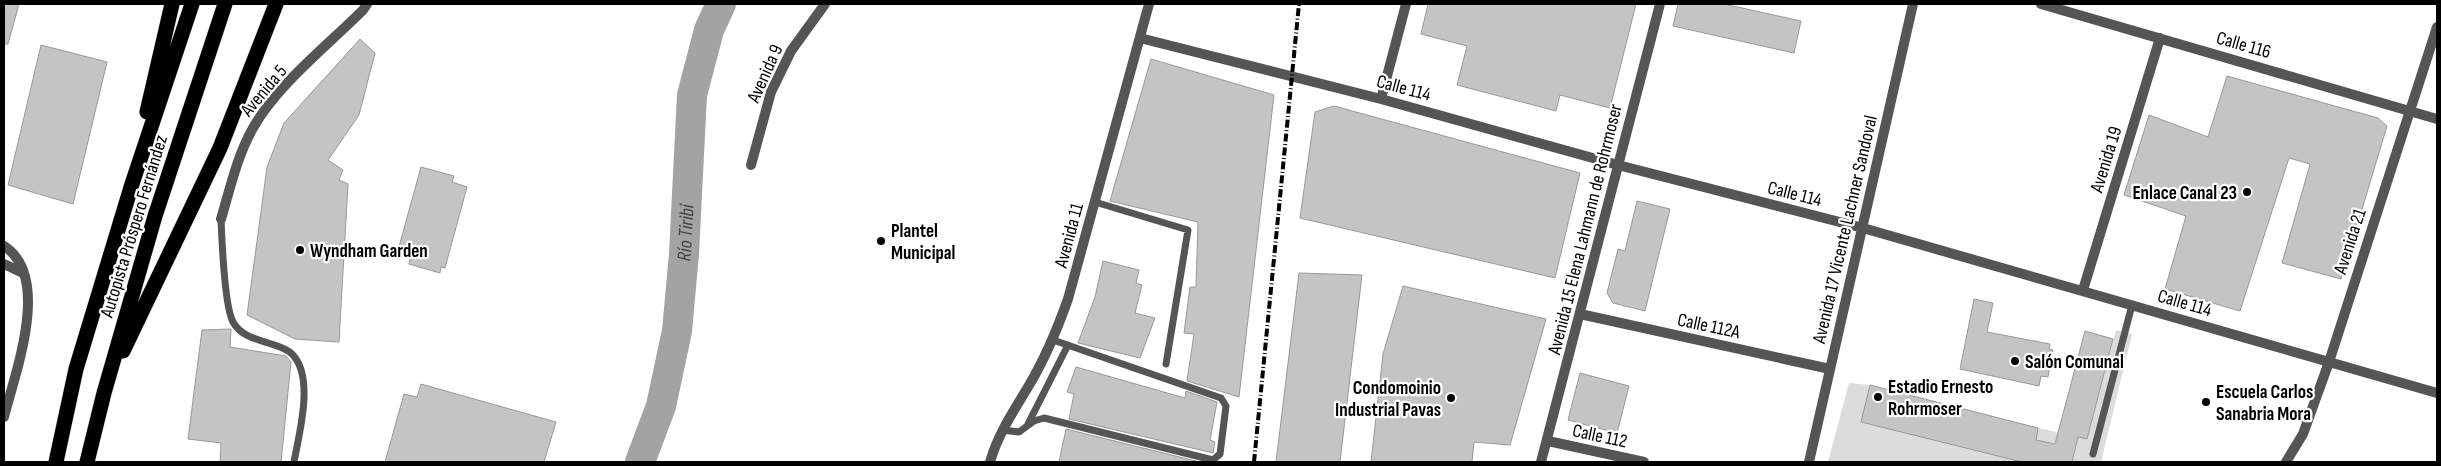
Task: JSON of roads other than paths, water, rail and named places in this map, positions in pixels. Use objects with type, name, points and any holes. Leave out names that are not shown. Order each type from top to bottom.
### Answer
[{"type":"highway","points":[[132,184],[172,4]]},
{"type":"highway","name":"Autopista Próspero Fernández","points":[[56,462],[76,369],[132,184],[192,4]]},
{"type":"highway","name":"Autopista Próspero Fernández","points":[[87,462],[104,393],[155,216],[225,4]]},
{"type":"highway","points":[[104,393],[220,148],[276,4]]},
{"type":"highway","points":[[49,462],[76,369]]},
{"type":"street","name":"Avenida 5","points":[[221,219],[238,164],[253,128],[275,96],[367,4]]},
{"type":"street","name":"Avenida 9","points":[[750,165],[771,92],[791,51],[825,4]]},
{"type":"street","name":"Avenida 11","points":[[990,462],[1002,430],[1028,388],[1053,340],[1068,299],[1149,4]]},
{"type":"street","points":[[1381,99],[1406,4]]},
{"type":"street","name":"Avenida 15 Elena Lahmann de Rohrmoser","points":[[1541,462],[1660,4]]},
{"type":"street","name":"Avenida 17 Vicente Lachner Sandoval","points":[[1809,462],[1913,4]]},
{"type":"street","name":"Calle 116","points":[[2041,4],[2437,119]]},
{"type":"street","name":"Avenida 21","points":[[2286,462],[2303,434],[2329,362],[2437,28]]},
{"type":"street","name":"Calle 114","points":[[1140,38],[1381,99],[1618,165],[1863,228],[2437,393]]},
{"type":"street","name":"Avenida 19","points":[[2083,290],[2160,38]]},
{"type":"street","points":[[4,246],[9,250],[24,273],[29,289],[26,326],[4,417]]},
{"type":"street","points":[[4,264],[24,273]]},
{"type":"street","name":"Calle 112A","points":[[1580,314],[1830,369]]},
{"type":"street","name":"Calle 112","points":[[1548,441],[1644,462]]},
{"type":"lane","points":[[1095,202],[1188,230],[1166,364]]},
{"type":"lane","points":[[221,219],[226,287],[232,320],[238,328],[252,338],[287,350],[298,361],[301,370],[305,391],[294,462]]},
{"type":"lane","points":[[2093,454],[2132,304]]},
{"type":"lane","points":[[1028,424],[1044,418],[1213,460],[1220,454],[1226,411],[1224,401],[1221,398],[1053,340]]},
{"type":"lane","points":[[1002,430],[1020,432],[1028,424],[1068,345]]},
{"type":"waterway","name":"Río Tiribí","points":[[640,462],[661,406],[677,331],[684,254],[692,95],[709,30],[721,4]]},
{"type":"railway","points":[[1254,462],[1299,4]]},
{"type":"place","name":"Enlace Canal 23","points":[[2247,192]]},
{"type":"place","name":"Plantel Municipal","points":[[881,241]]},
{"type":"place","name":"Wyndham Garden","points":[[300,250]]},
{"type":"place","name":"Salón Comunal","points":[[2015,361]]},
{"type":"place","name":"Estadio Ernesto Rohrmoser","points":[[1878,397]]},
{"type":"place","name":"Condomoinio Industrial Pavas","points":[[1451,398]]},
{"type":"place","name":"Escuela Carlos Sanabria Mora","points":[[2206,402]]}]
